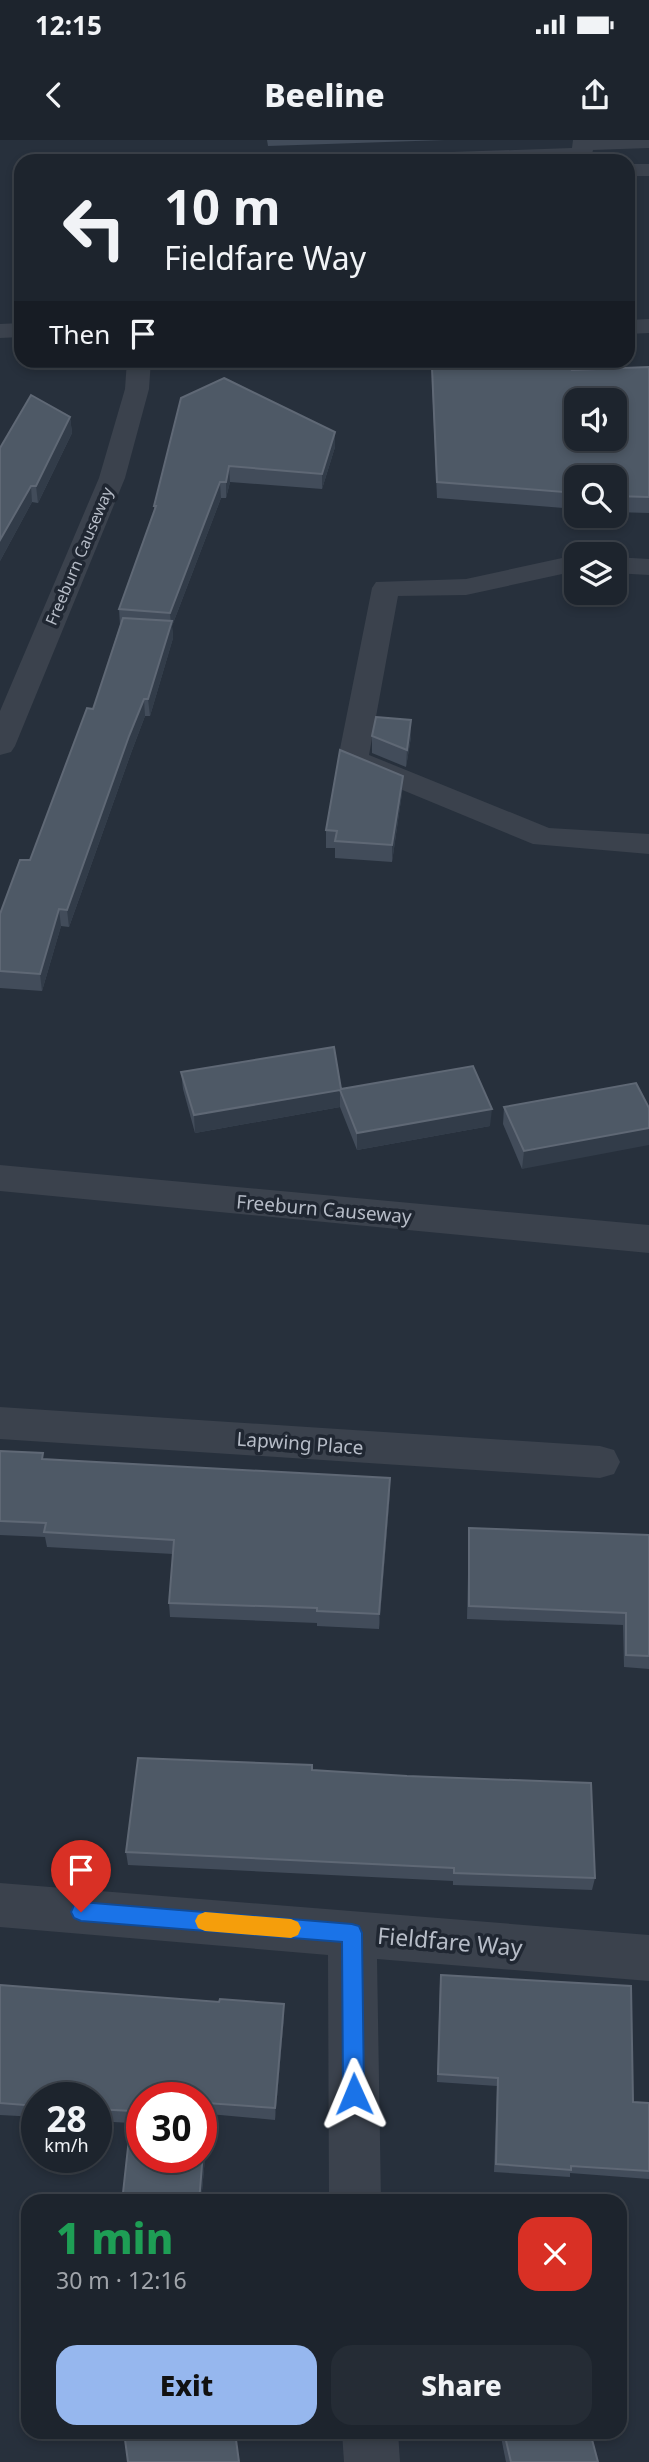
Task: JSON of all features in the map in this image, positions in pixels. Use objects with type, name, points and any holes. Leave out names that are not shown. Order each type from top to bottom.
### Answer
[{"type":"street","points":[[511,154],[582,150],[649,142]]},
{"type":"street","name":"Freeburn Causeway","points":[[0,746],[112,478],[138,389],[139,368]]},
{"type":"street","points":[[564,565],[466,587],[387,588],[354,759],[544,837],[649,844]]},
{"type":"street","points":[[627,566],[649,567]]},
{"type":"street","name":"Freeburn Causeway","points":[[0,1178],[649,1239]]},
{"type":"street","name":"Lapwing Place","points":[[0,1423],[600,1462]]},
{"type":"street","name":"Fieldfare Way","points":[[0,1905],[649,1958]]},
{"type":"street","points":[[352,1933],[355,2194]]},
{"type":"street","points":[[370,2439],[372,2462]]},
{"type":"building","points":[[649,367],[649,497],[627,496],[627,465],[564,465],[564,492],[437,482],[432,368],[572,370]]},
{"type":"building","points":[[224,378],[335,432],[322,474],[229,466],[226,482],[220,482],[170,613],[119,609],[156,506],[181,398]]},
{"type":"building","points":[[31,395],[70,417],[36,486],[31,486],[0,540],[0,448]]},
{"type":"building","points":[[123,618],[172,621],[148,699],[144,699],[129,736],[67,910],[59,909],[40,974],[0,971],[0,914],[20,860],[30,860],[87,708],[93,709]]},
{"type":"building","points":[[376,717],[411,720],[407,750],[372,736]]},
{"type":"building","points":[[340,750],[403,776],[392,845],[335,841],[337,831],[326,830]]},
{"type":"building","points":[[334,1047],[341,1089],[473,1066],[492,1109],[357,1133],[340,1090],[194,1115],[181,1072]]},
{"type":"building","points":[[636,1083],[649,1108],[649,1128],[524,1151],[504,1107]]},
{"type":"building","points":[[0,1451],[43,1453],[42,1459],[390,1478],[379,1614],[317,1611],[317,1608],[169,1603],[174,1540],[44,1532],[46,1523],[0,1521]]},
{"type":"building","points":[[469,1528],[649,1535],[649,1656],[626,1655],[626,1613],[469,1606]]},
{"type":"building","points":[[138,1758],[312,1765],[312,1770],[407,1776],[591,1783],[595,1878],[454,1873],[454,1868],[126,1852]]},
{"type":"building","points":[[441,1975],[631,1986],[633,2102],[649,2103],[649,2171],[571,2166],[571,2170],[496,2164],[498,2078],[438,2074]]},
{"type":"building","points":[[0,1985],[219,2002],[220,1999],[284,2004],[275,2108],[217,2104],[217,2082],[126,2082],[126,2111],[112,2110],[112,2082],[21,2082],[21,2105],[0,2103]]},
{"type":"building","points":[[126,2166],[126,2173],[201,2173],[200,2194],[123,2194]]},
{"type":"building","points":[[125,2439],[236,2439],[239,2462],[128,2462]]},
{"type":"building","points":[[506,2439],[592,2439],[598,2462],[511,2462]]},
{"type":"slow traffic","points":[[205,1921],[291,1928]]},
{"type":"route","points":[[81,1912],[352,1933],[354,2094]]}]
